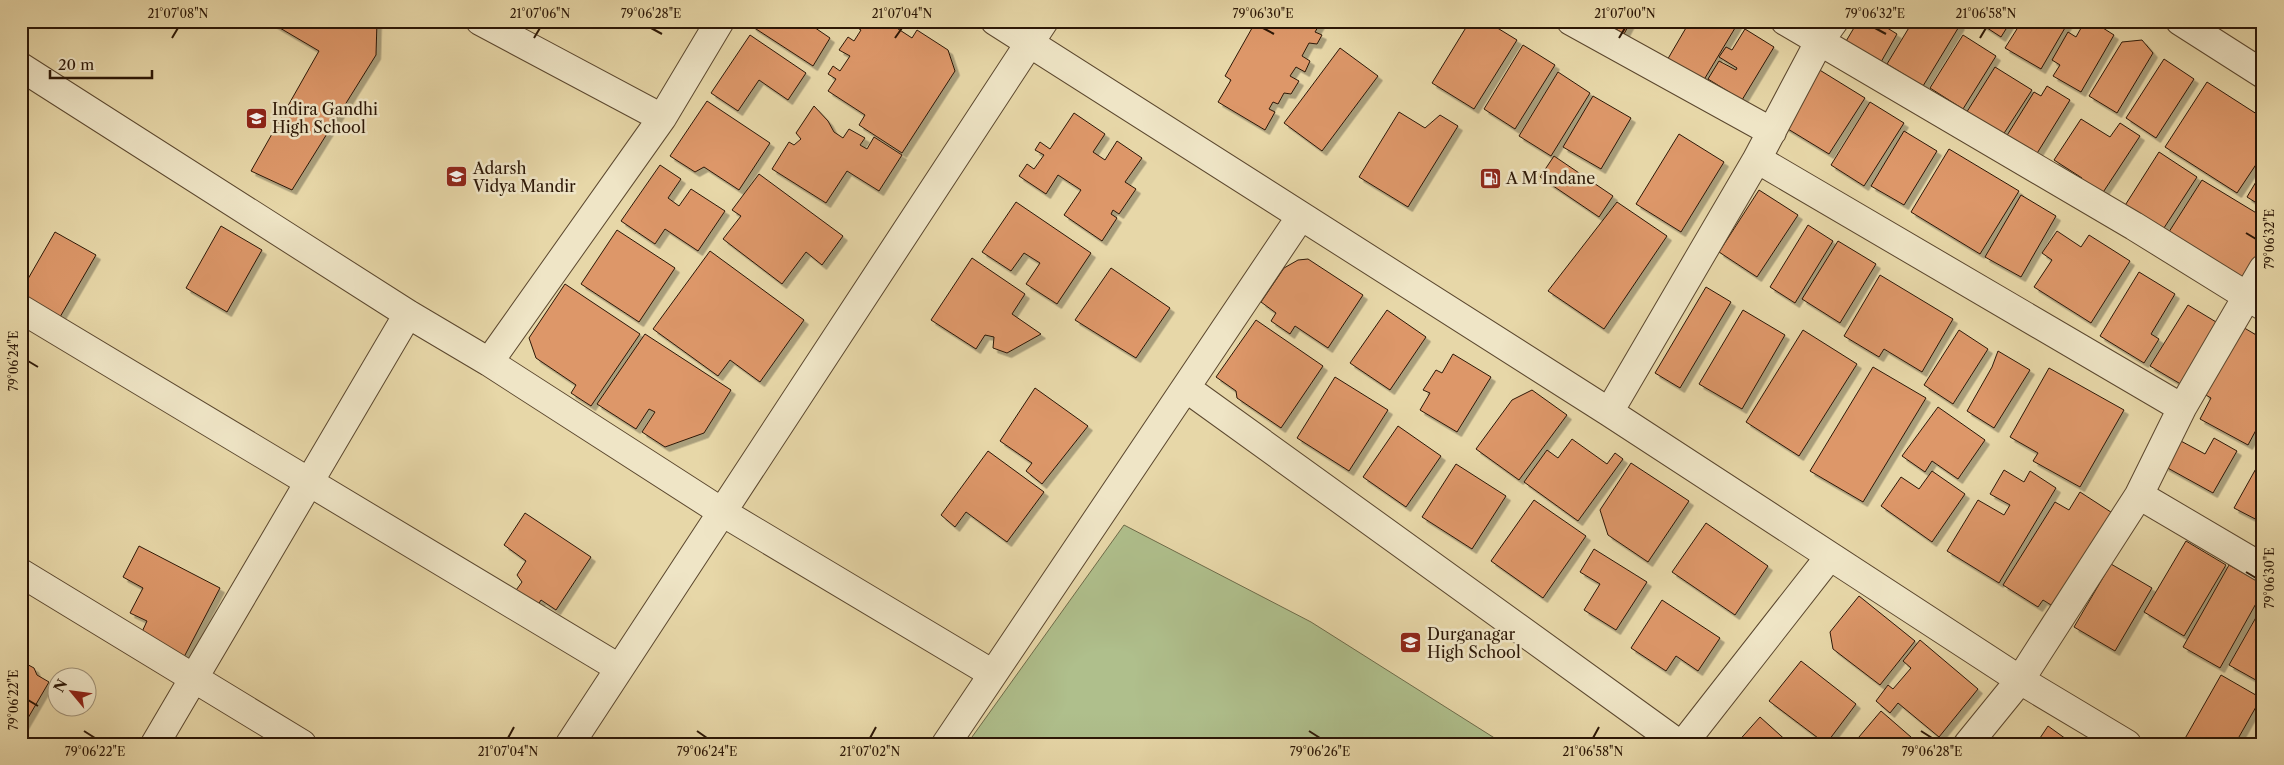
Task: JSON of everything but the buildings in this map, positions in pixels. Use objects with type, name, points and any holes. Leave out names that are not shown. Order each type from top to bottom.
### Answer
[{"type":"street","points":[[480,21],[662,118]]},
{"type":"street","points":[[489,362],[662,118],[720,21]]},
{"type":"street","points":[[995,21],[1609,412],[2020,680],[2127,744]]},
{"type":"street","points":[[570,744],[1044,21]]},
{"type":"street","points":[[1571,21],[1772,132]]},
{"type":"street","points":[[1785,21],[1827,31],[2255,302]]},
{"type":"street","points":[[2180,21],[2263,74]]},
{"type":"street","points":[[1609,412],[1757,159],[1827,31]]},
{"type":"street","points":[[21,67],[408,314],[489,362],[722,512],[993,674]]},
{"type":"street","points":[[1757,159],[2182,408]]},
{"type":"street","points":[[946,744],[1301,216]]},
{"type":"street","points":[[1968,744],[2020,680],[2138,495],[2182,408],[2255,302],[2263,269]]},
{"type":"street","points":[[21,309],[619,668]]},
{"type":"street","points":[[155,744],[408,314]]},
{"type":"street","points":[[1186,388],[1678,744]]},
{"type":"street","points":[[2138,495],[2263,568]]},
{"type":"street","points":[[1683,744],[1830,556]]},
{"type":"street","points":[[21,573],[302,744]]},
{"type":"green space","points":[[1124,525],[1311,622],[1504,744],[967,744]]},
{"type":"place","name":"Indira Gandhi High School","points":[[256,118]]},
{"type":"place","name":"Adarsh Vidya Mandir","points":[[457,177]]},
{"type":"place","name":"A M Indane","points":[[1490,178]]},
{"type":"place","name":"Durganagar High School","points":[[1411,643]]}]
